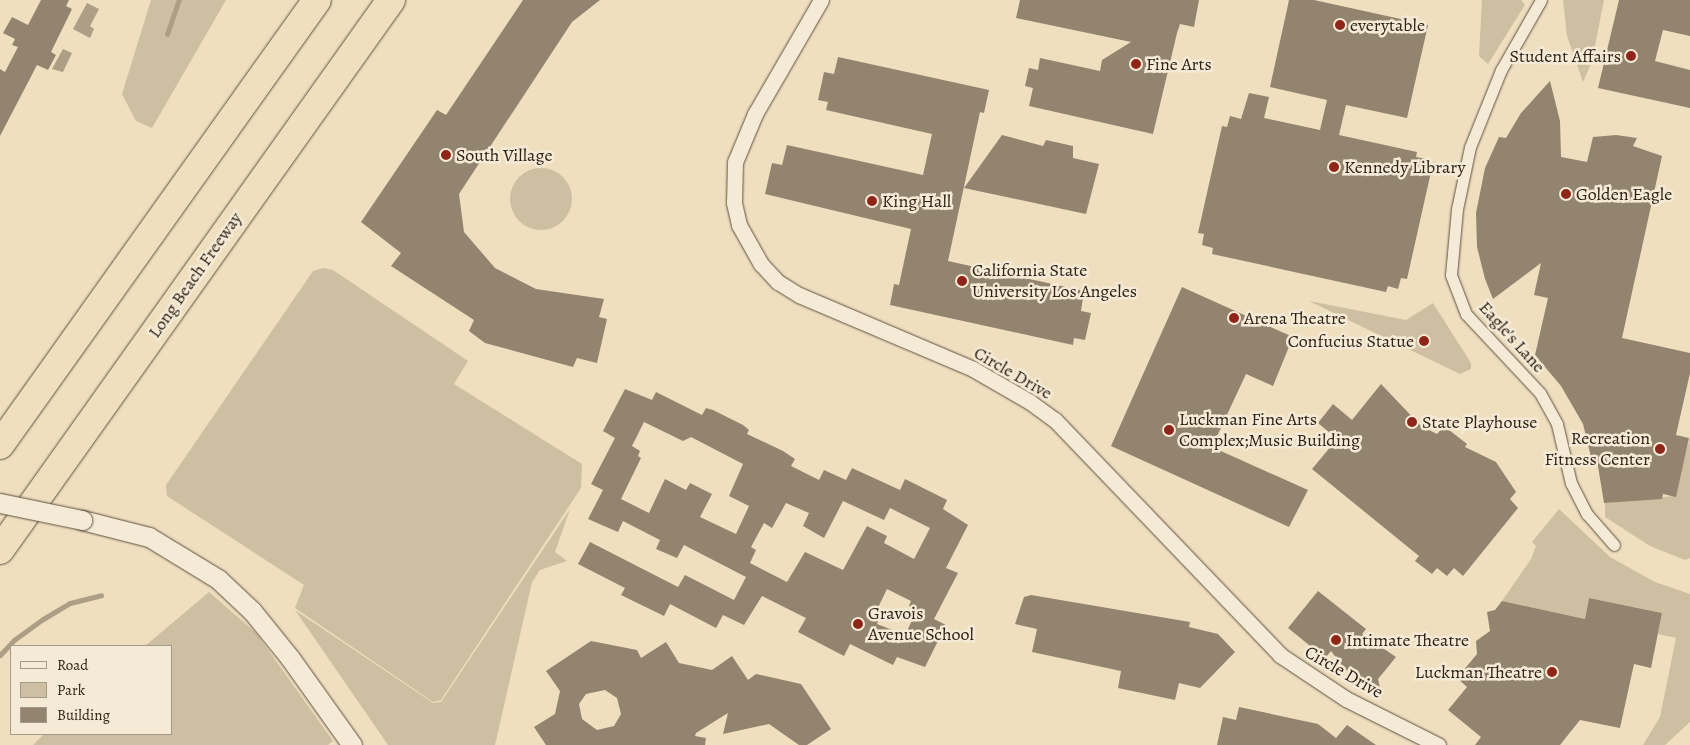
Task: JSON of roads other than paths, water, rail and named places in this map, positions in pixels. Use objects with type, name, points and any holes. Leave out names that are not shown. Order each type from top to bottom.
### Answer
[{"type":"highway","points":[[0,445],[317,0]]},
{"type":"highway","name":"Long Beach Freeway","points":[[0,550],[391,0]]},
{"type":"street","name":"Circle Drive","points":[[821,0],[755,114],[735,162],[733,183],[739,225],[761,264],[778,282],[799,295],[973,369],[1030,402],[1055,420],[1280,655],[1346,699],[1438,745]]},
{"type":"street","name":"Eagle's Lane","points":[[1541,0],[1501,70],[1470,147],[1457,209],[1451,275],[1466,314],[1540,393],[1557,424],[1575,491],[1587,514],[1614,545]]},
{"type":"street","points":[[0,503],[82,520],[149,537],[218,579],[252,611],[290,658],[352,745]]},
{"type":"waterway","points":[[167,34],[179,0]]},
{"type":"waterway","points":[[0,655],[14,640],[43,619],[70,603],[101,595]]},
{"type":"place","name":"everytable","points":[[1340,25]]},
{"type":"place","name":"Student Affairs","points":[[1631,56]]},
{"type":"place","name":"Fine Arts","points":[[1136,64]]},
{"type":"place","name":"South Village","points":[[446,155]]},
{"type":"place","name":"Kennedy Library","points":[[1334,167]]},
{"type":"place","name":"Golden Eagle","points":[[1566,194]]},
{"type":"place","name":"King Hall","points":[[872,201]]},
{"type":"place","name":"California State University Los Angeles","points":[[962,281]]},
{"type":"place","name":"Arena Theatre","points":[[1234,318]]},
{"type":"place","name":"Confucius Statue","points":[[1424,341]]},
{"type":"place","name":"State Playhouse","points":[[1412,422]]},
{"type":"place","name":"Luckman Fine Arts Complex;Music Building","points":[[1169,430]]},
{"type":"place","name":"Recreation Fitness Center","points":[[1660,449]]},
{"type":"place","name":"Gravois Avenue School","points":[[858,624]]},
{"type":"place","name":"Intimate Theatre","points":[[1336,640]]},
{"type":"place","name":"Luckman Theatre","points":[[1552,672]]}]
